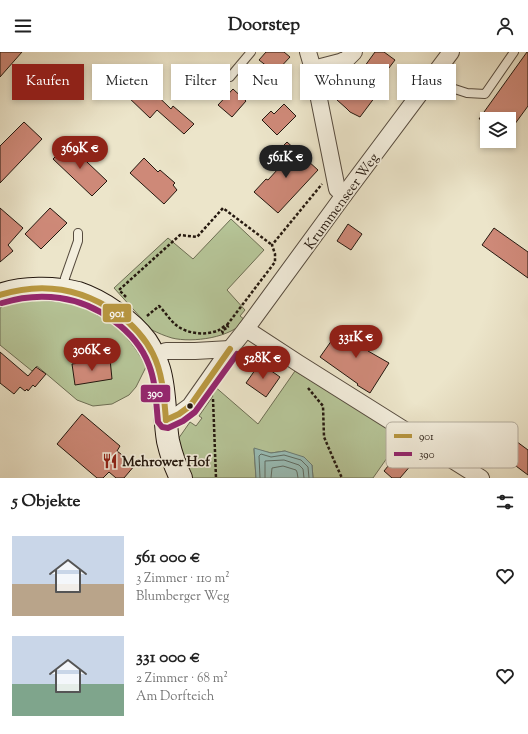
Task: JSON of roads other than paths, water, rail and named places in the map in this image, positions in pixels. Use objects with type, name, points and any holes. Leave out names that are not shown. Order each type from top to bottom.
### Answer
[{"type":"main road","points":[[0,295],[26,289],[63,290],[78,293],[111,310],[138,331],[147,342],[154,355],[159,370],[162,383],[168,441],[172,457],[181,478]]},
{"type":"street","points":[[308,52],[312,64]]},
{"type":"street","points":[[332,64],[347,59],[354,52]]},
{"type":"street","name":"Krummenseer Weg","points":[[442,64],[451,52]]},
{"type":"street","points":[[319,100],[337,189],[344,195]]},
{"type":"street","name":"Krummenseer Weg","points":[[166,420],[179,414],[190,406],[230,349],[416,100]]},
{"type":"street","points":[[246,329],[392,422]]},
{"type":"street","points":[[154,355],[166,351],[230,349]]},
{"type":"street","points":[[465,468],[481,478]]},
{"type":"lane","points":[[230,77],[252,52]]},
{"type":"lane","points":[[456,89],[467,93],[485,94],[514,52]]},
{"type":"lane","points":[[63,290],[65,278],[78,242],[78,233]]},
{"type":"water","points":[[254,448],[271,453],[285,451],[304,457],[312,465],[313,478],[256,478]]},
{"type":"place","name":"Mehrower Hof","points":[[110,461]]}]
